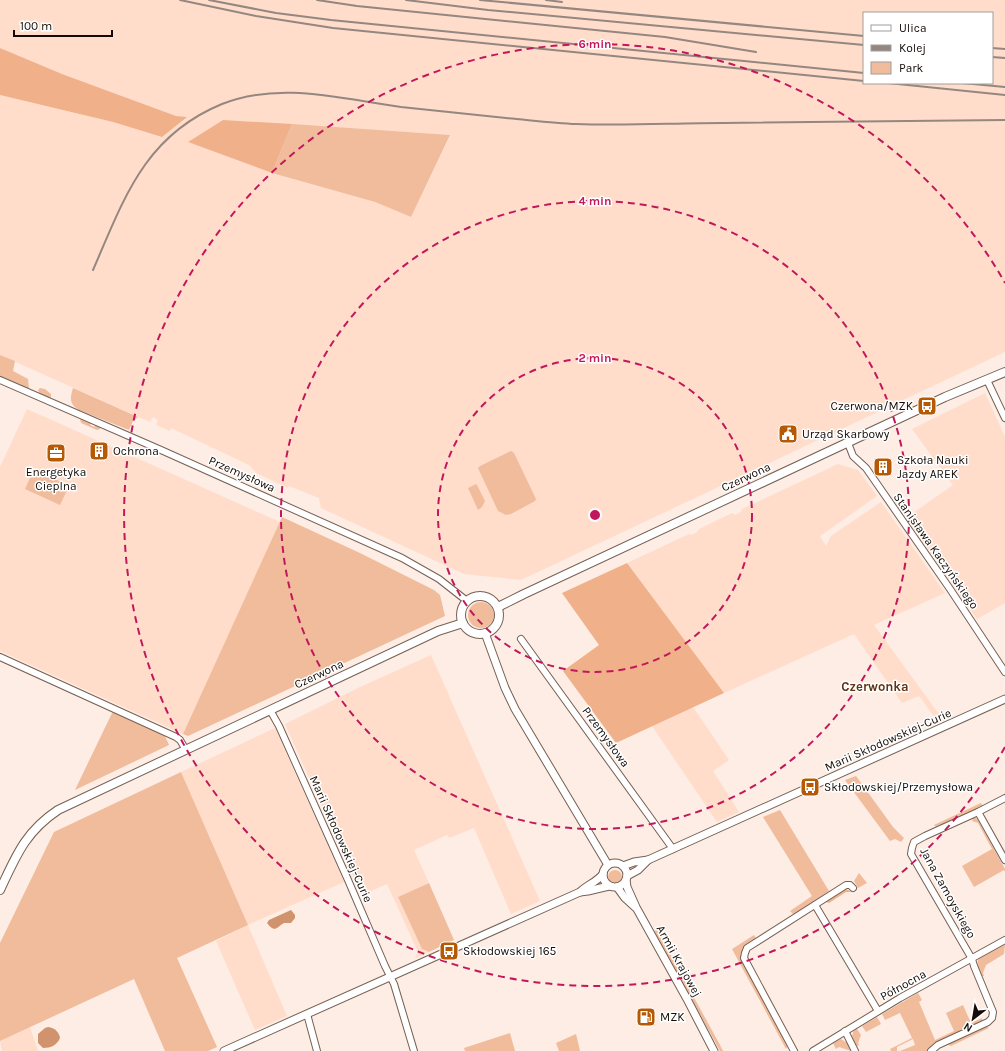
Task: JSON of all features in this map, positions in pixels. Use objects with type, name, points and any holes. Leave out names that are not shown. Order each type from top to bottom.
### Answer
[{"type":"main road","name":"Czerwona","points":[[498,607],[945,397],[1005,372]]},
{"type":"main road","points":[[478,596],[485,597],[491,599],[498,607],[498,621],[495,627],[486,633],[473,633],[468,630],[463,623],[461,613],[467,601],[478,596]]},
{"type":"main road","name":"Czerwona","points":[[0,890],[26,839],[37,826],[58,810],[438,631],[463,623]]},
{"type":"street","name":"Przemysłowa","points":[[0,380],[402,558],[439,579],[467,601]]},
{"type":"street","points":[[988,380],[1005,418]]},
{"type":"street","name":"Stanisława Kaczyńskiego","points":[[848,443],[853,456],[866,468],[950,589],[1005,672]]},
{"type":"street","points":[[486,633],[505,688],[515,709],[608,865]]},
{"type":"street","name":"Przemysłowa","points":[[521,639],[673,849]]},
{"type":"street","points":[[0,657],[180,740],[186,750]]},
{"type":"street","name":"Marii Skłodowskiej-Curie","points":[[623,866],[634,862],[648,860],[1005,699]]},
{"type":"street","name":"Marii Skłodowskiej-Curie","points":[[270,710],[279,726],[394,984],[414,1051]]},
{"type":"street","name":"Jana Zamoyskiego","points":[[972,959],[911,854],[912,848],[914,842],[925,836],[1005,798]]},
{"type":"street","points":[[978,812],[1005,860]]},
{"type":"street","name":"Marii Skłodowskiej-Curie","points":[[626,878],[638,870],[648,860]]},
{"type":"street","points":[[580,892],[586,886],[600,878],[608,865],[616,863],[623,866],[626,870],[627,887],[637,909]]},
{"type":"street","points":[[603,874],[604,881],[609,886]]},
{"type":"street","points":[[224,1051],[580,892],[609,886],[621,886],[626,878]]},
{"type":"street","points":[[794,1051],[744,958],[745,953],[747,948],[846,885],[850,885],[853,888]]},
{"type":"street","name":"Armii Krajowej","points":[[617,887],[625,898],[637,909],[714,1051]]},
{"type":"street","points":[[815,905],[878,1011]]},
{"type":"street","name":"Północna","points":[[813,1051],[878,1011],[1005,940]]},
{"type":"street","points":[[932,1051],[938,1045],[988,1022],[992,1017],[992,1010],[972,959]]},
{"type":"street","points":[[307,1014],[317,1051]]},
{"type":"street","points":[[845,1031],[855,1051]]},
{"type":"shaded area","points":[[0,0],[1005,0],[1005,352],[521,580],[464,574],[321,508],[319,498],[289,486],[288,488],[256,473],[249,465],[171,428],[170,431],[156,425],[158,420],[153,417],[150,422],[0,355],[0,95],[113,122],[162,137],[186,117],[176,116],[62,74],[0,48]],"holes":[[[223,120],[450,136],[411,217],[375,202],[272,173],[188,142]]]},
{"type":"shaded area","points":[[0,48],[62,74],[176,116],[187,117],[162,137],[113,122],[0,95]]},
{"type":"shaded area","points":[[223,120],[292,124],[272,173],[188,142]]},
{"type":"shaded area","points":[[985,393],[1005,437],[1005,603],[977,619],[906,518],[953,485],[912,429]]},
{"type":"shaded area","points":[[27,409],[280,522],[183,734],[0,651],[0,467]]},
{"type":"shaded area","points":[[838,464],[858,470],[877,496],[820,536],[826,546],[831,536],[881,502],[945,593],[874,625],[944,721],[939,723],[919,696],[902,703],[854,634],[724,693],[627,563],[689,534],[692,535],[699,529],[732,513],[735,515],[741,512],[742,509]]},
{"type":"shaded area","points":[[627,563],[724,693],[616,743],[563,671],[599,645],[562,593]]},
{"type":"shaded area","points":[[431,655],[540,901],[511,914],[474,828],[449,838],[447,835],[414,850],[429,883],[398,897],[422,949],[429,952],[415,958],[418,952],[387,884],[362,895],[285,724],[360,687]]},
{"type":"shaded area","points":[[693,707],[729,760],[713,771],[739,812],[717,822],[652,726]]},
{"type":"shaded area","points":[[275,728],[344,882],[248,925],[181,772]]},
{"type":"shaded area","points":[[843,889],[852,892],[846,892],[829,903],[826,902],[828,899]]},
{"type":"shaded area","points":[[291,910],[295,915],[295,918],[291,923],[284,923],[274,929],[267,923],[269,920]]},
{"type":"shaded area","points":[[248,925],[287,1016],[255,1030],[216,941]]},
{"type":"shaded area","points":[[30,1027],[38,1051],[2,1051],[0,1041]]},
{"type":"shaded area","points":[[48,1027],[53,1028],[59,1034],[60,1038],[53,1046],[43,1048],[38,1043],[38,1034]]},
{"type":"green space","points":[[292,124],[450,135],[411,217],[375,202],[272,173]]},
{"type":"green space","points":[[0,355],[15,361],[13,371],[28,379],[28,390],[0,378]]},
{"type":"green space","points":[[40,388],[45,389],[51,394],[51,397],[41,396],[38,390]]},
{"type":"green space","points":[[73,388],[138,417],[133,421],[129,430],[79,410],[73,405],[71,400]]},
{"type":"green space","points":[[80,419],[91,423],[90,425],[94,427],[96,425],[100,427],[100,429],[97,430],[81,423]]},
{"type":"green space","points":[[511,451],[514,453],[536,499],[535,501],[511,514],[506,515],[498,511],[478,468]]},
{"type":"green space","points":[[34,469],[69,486],[60,505],[25,489]]},
{"type":"green space","points":[[476,484],[485,501],[482,507],[478,510],[468,488]]},
{"type":"green space","points":[[282,517],[360,553],[434,590],[440,595],[445,616],[188,736],[183,734]]},
{"type":"green space","points":[[481,602],[491,605],[494,615],[491,625],[481,628],[471,625],[468,615],[471,605]]},
{"type":"green space","points":[[113,711],[164,734],[169,745],[75,790]]},
{"type":"green space","points":[[181,772],[248,925],[177,958],[217,1047],[208,1051],[165,1051],[134,979],[0,1041],[0,943],[54,832]]},
{"type":"green space","points":[[856,776],[893,827],[904,838],[901,842],[895,839],[890,841],[845,780]]},
{"type":"green space","points":[[981,803],[983,806],[937,828],[934,825]]},
{"type":"green space","points":[[780,810],[829,891],[794,915],[790,911],[812,896],[763,817]]},
{"type":"green space","points":[[973,818],[978,820],[1005,869],[1005,872],[1004,870],[974,887],[962,866],[992,849],[978,823],[972,821]]},
{"type":"green space","points":[[612,870],[618,870],[622,874],[622,880],[618,884],[612,884],[608,880],[608,874]]},
{"type":"green space","points":[[859,873],[867,883],[858,888],[854,881]]},
{"type":"green space","points":[[429,883],[454,940],[429,952],[422,949],[398,897]]},
{"type":"green space","points":[[657,930],[723,1051],[720,1051],[654,931]]},
{"type":"green space","points":[[754,935],[756,938],[745,947],[743,952],[742,956],[744,965],[788,1046],[786,1049],[732,949]]},
{"type":"green space","points":[[1005,944],[1004,954],[986,965],[983,973],[984,976],[982,976],[977,965],[979,958]]},
{"type":"green space","points":[[918,993],[922,1000],[919,1002],[935,1040],[954,1031],[946,1013],[963,1005],[971,1023],[982,1018],[983,1022],[929,1051],[900,1051],[915,1045],[913,1039],[897,1047],[897,1051],[891,1051],[890,1049],[912,1038],[900,1013],[885,1020],[882,1014]]},
{"type":"green space","points":[[877,1017],[881,1024],[866,1032],[862,1026]]},
{"type":"green space","points":[[985,1026],[989,1028],[951,1046],[946,1044]]},
{"type":"green space","points":[[857,1029],[861,1035],[858,1043],[859,1045],[856,1047],[852,1036],[854,1030]]},
{"type":"green space","points":[[510,1033],[515,1051],[465,1051],[464,1048]]},
{"type":"green space","points":[[576,1034],[580,1051],[559,1051],[556,1043]]},
{"type":"green space","points":[[841,1039],[847,1043],[851,1051],[839,1047],[836,1049],[833,1043]]},
{"type":"railway","points":[[180,0],[256,16],[333,28],[863,81]]},
{"type":"railway","points":[[209,0],[276,13],[331,20],[863,73]]},
{"type":"railway","points":[[317,0],[357,6],[665,37],[756,52]]},
{"type":"railway","points":[[406,0],[488,10],[863,45]]},
{"type":"railway","points":[[480,0],[863,36]]},
{"type":"railway","points":[[546,0],[562,2]]},
{"type":"railway","points":[[993,48],[1005,49]]},
{"type":"railway","points":[[993,57],[1005,58]]},
{"type":"railway","points":[[898,84],[1005,95]]},
{"type":"railway","points":[[973,84],[1005,87]]},
{"type":"railway","points":[[93,270],[127,195],[140,172],[155,152],[173,133],[195,117],[222,104],[244,97],[288,93],[311,94],[401,107],[506,118],[594,125],[1005,120]]},
{"type":"place","name":"Czerwona/MZK","points":[[927,406]]},
{"type":"place","name":"Urząd Skarbowy","points":[[788,434]]},
{"type":"place","name":"Ochrona","points":[[99,451]]},
{"type":"place","name":"Energetyka Cieplna","points":[[56,453]]},
{"type":"place","name":"Szkoła Nauki Jazdy AREK","points":[[883,467]]},
{"type":"place","name":"Skłodowskiej/Przemysłowa","points":[[810,787]]},
{"type":"place","name":"Skłodowskiej 165","points":[[449,951]]},
{"type":"place","name":"MZK","points":[[646,1017]]},
{"type":"district","name":"Czerwonka","points":[[875,686]]}]
